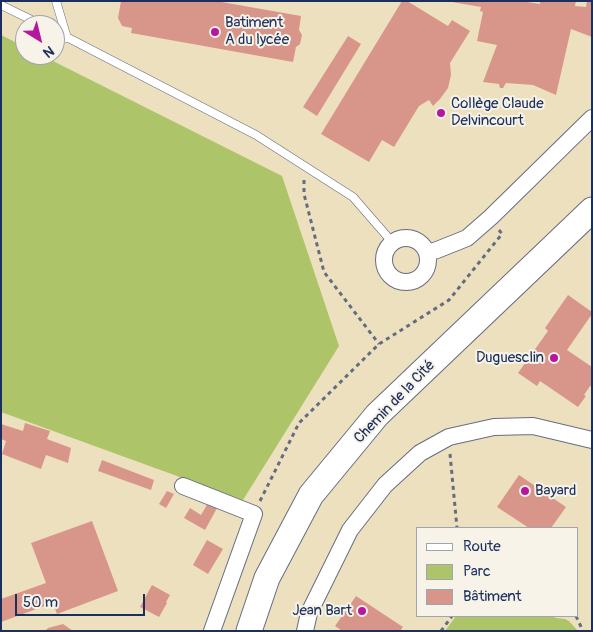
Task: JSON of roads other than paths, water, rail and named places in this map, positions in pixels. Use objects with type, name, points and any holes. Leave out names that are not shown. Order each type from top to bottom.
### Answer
[{"type":"main road","name":"Chemin de la Cité","points":[[249,631],[267,578],[310,495],[377,416],[592,210]]},
{"type":"street","points":[[427,252],[467,238],[592,118]]},
{"type":"street","points":[[405,238],[412,239],[424,246],[427,252],[427,267],[418,279],[404,282],[390,276],[384,262],[388,248],[393,242],[405,238]]},
{"type":"street","points":[[305,631],[309,613],[350,530],[385,485],[420,453],[449,437],[494,427],[533,426],[592,440]]},
{"type":"street","points":[[183,486],[254,514],[212,631]]},
{"type":"lane","points":[[56,1],[67,38],[256,135],[353,197],[393,242]]},
{"type":"lane","points":[[1,5],[22,15]]},
{"type":"place","name":"Batiment A du lycée","points":[[215,32]]},
{"type":"place","name":"Collège Claude Delvincourt","points":[[441,113]]},
{"type":"place","name":"Duguesclin","points":[[554,358]]},
{"type":"place","name":"Bayard","points":[[525,491]]},
{"type":"place","name":"Jean Bart","points":[[362,611]]}]
